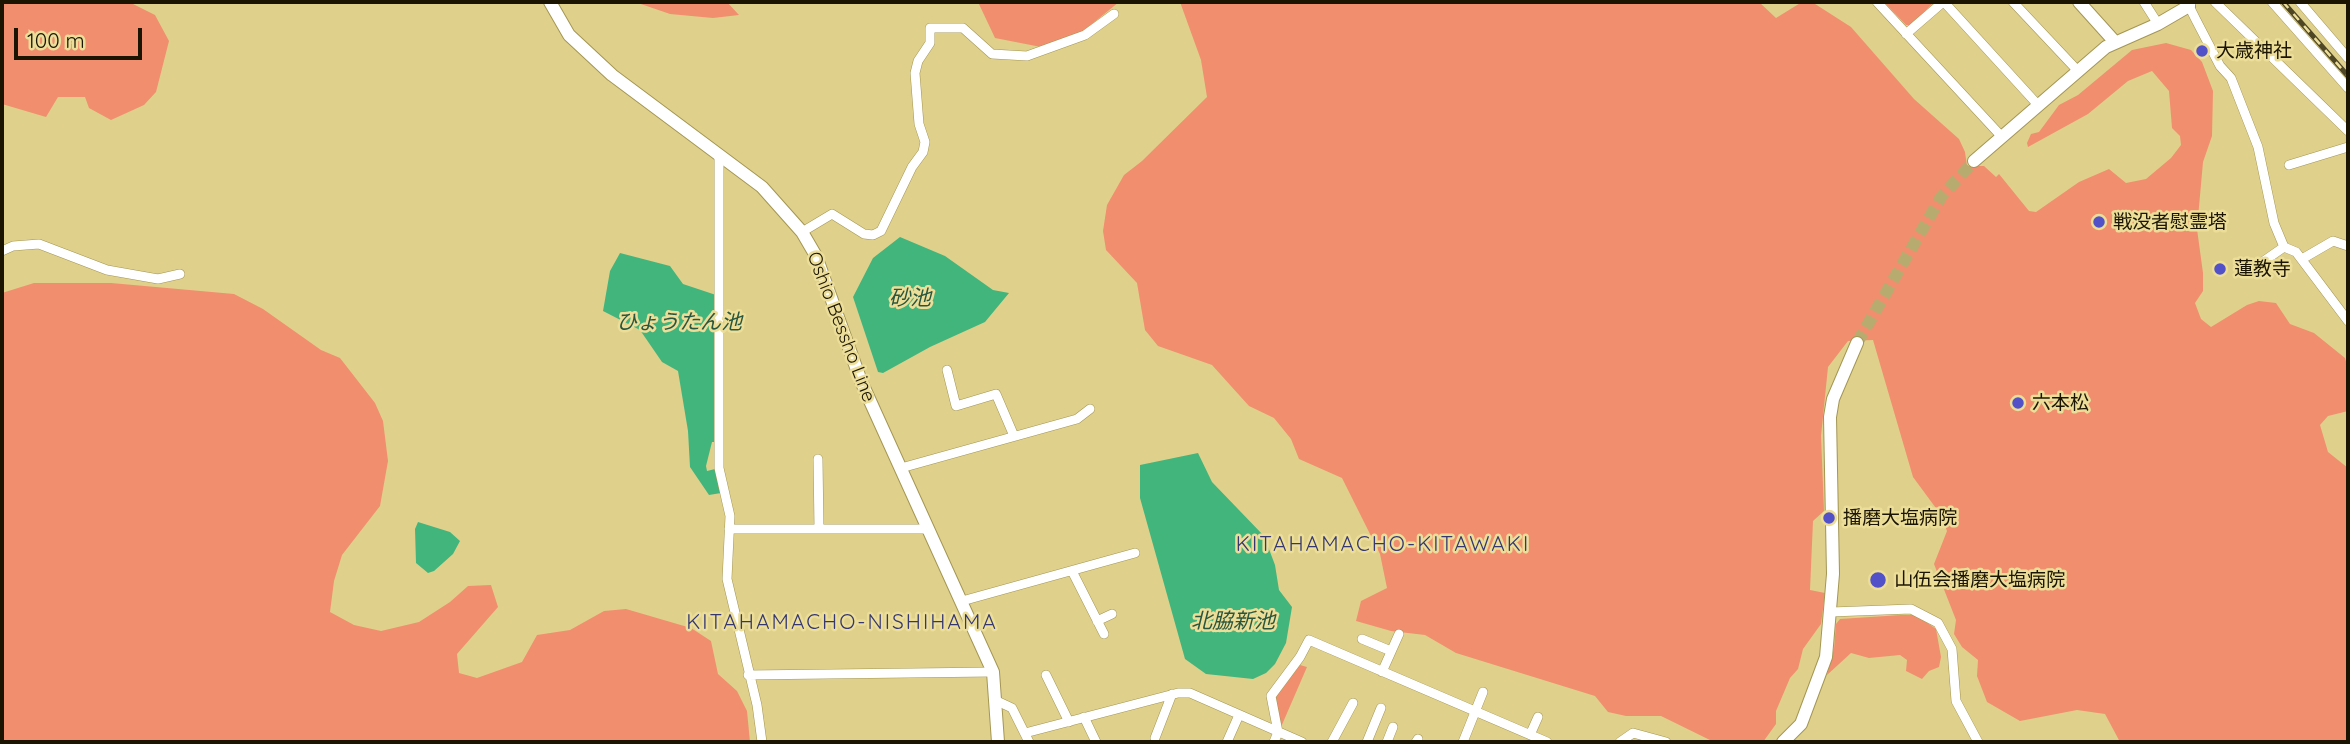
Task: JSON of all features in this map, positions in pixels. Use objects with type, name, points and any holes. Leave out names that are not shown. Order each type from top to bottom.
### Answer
[{"type":"main road","name":"Oshio Bessho Line","points":[[550,2],[569,35],[612,75],[762,187],[802,232],[816,256],[861,382],[993,672],[998,742]]},
{"type":"main road","points":[[2079,2],[2115,42]]},
{"type":"main road","points":[[1974,161],[2077,69],[2115,42],[2158,24],[2191,4]]},
{"type":"main road","points":[[1783,742],[1801,723],[1816,691],[1826,657],[1831,612],[1834,515],[1830,417],[1833,398],[1857,343]]},
{"type":"street","points":[[1877,2],[2002,137]]},
{"type":"street","points":[[1906,34],[1944,2],[2038,105]]},
{"type":"street","points":[[2013,2],[2077,69]]},
{"type":"street","points":[[2144,2],[2158,24]]},
{"type":"street","points":[[2215,2],[2348,131]]},
{"type":"street","points":[[2272,2],[2348,89]]},
{"type":"street","points":[[2300,2],[2348,58]]},
{"type":"street","points":[[2191,4],[2220,66],[2231,78],[2258,147],[2274,223],[2284,247],[2296,252],[2348,321]]},
{"type":"street","points":[[802,232],[832,214],[864,234],[881,232],[912,167],[923,152],[925,142],[919,124],[915,73],[918,61],[930,43],[930,29],[963,28],[992,54],[1027,56],[1077,38],[1114,14]]},
{"type":"street","points":[[2289,165],[2348,147]]},
{"type":"street","points":[[719,154],[719,468],[727,502],[729,529],[727,579],[757,705],[762,742]]},
{"type":"street","points":[[2302,259],[2333,241],[2348,246]]},
{"type":"street","points":[[2,251],[13,246],[39,244],[107,270],[158,279],[180,274]]},
{"type":"street","points":[[2260,263],[2284,247]]},
{"type":"street","points":[[947,370],[956,406],[996,394],[1014,436]]},
{"type":"street","points":[[901,468],[1077,419],[1090,409]]},
{"type":"street","points":[[818,459],[819,529]]},
{"type":"street","points":[[729,529],[928,529]]},
{"type":"street","points":[[962,601],[1135,553]]},
{"type":"street","points":[[1072,571],[1094,620],[1104,634]]},
{"type":"street","points":[[1831,612],[1911,609],[1938,623],[1952,649],[1955,701],[1978,742]]},
{"type":"street","points":[[1094,620],[1112,614]]},
{"type":"street","points":[[1382,672],[1399,634]]},
{"type":"street","points":[[1362,639],[1391,651]]},
{"type":"street","points":[[1274,742],[1278,732],[1271,696],[1309,640],[1547,742]]},
{"type":"street","points":[[748,675],[993,672]]},
{"type":"street","points":[[1046,675],[1069,722]]},
{"type":"street","points":[[1463,742],[1483,692]]},
{"type":"street","points":[[997,701],[1012,708],[1027,738],[1084,717],[1172,694],[1190,694],[1302,742]]},
{"type":"street","points":[[1155,738],[1172,694]]},
{"type":"street","points":[[1332,742],[1353,703]]},
{"type":"street","points":[[1367,742],[1381,708]]},
{"type":"street","points":[[1227,742],[1239,715]]},
{"type":"street","points":[[1084,717],[1096,742]]},
{"type":"street","points":[[1530,735],[1538,717]]},
{"type":"street","points":[[1387,742],[1393,727]]},
{"type":"street","points":[[1620,742],[1633,733],[1666,742]]},
{"type":"shaded area","points":[[2,2],[129,2],[155,15],[169,41],[156,92],[144,105],[111,120],[89,108],[85,97],[58,97],[46,117],[2,104]]},
{"type":"shaded area","points":[[635,2],[727,2],[739,15],[713,18],[670,14]]},
{"type":"shaded area","points":[[978,2],[1119,2],[1077,36],[1041,47],[995,38]]},
{"type":"shaded area","points":[[1180,2],[1759,2],[1776,18],[1802,2],[1812,2],[1851,27],[1914,99],[1959,139],[1967,166],[1984,166],[1996,177],[1999,174],[2029,211],[2036,212],[2079,182],[2109,169],[2126,183],[2146,179],[2171,158],[2181,145],[2180,136],[2172,128],[2169,91],[2152,71],[2128,81],[2088,114],[2028,147],[2027,143],[2031,134],[2039,132],[2059,105],[2078,95],[2132,50],[2166,43],[2191,50],[2202,62],[2213,91],[2212,136],[2203,162],[2197,229],[2203,291],[2195,303],[2201,319],[2211,327],[2247,305],[2259,301],[2276,303],[2290,324],[2314,333],[2345,358],[2348,368],[2348,411],[2328,416],[2320,425],[2328,452],[2348,468],[2348,742],[2120,742],[2105,714],[2077,710],[2020,721],[1987,702],[1977,676],[1978,660],[1962,647],[1954,634],[1956,620],[1934,564],[1947,531],[1941,515],[1913,477],[1873,340],[1848,341],[1828,367],[1821,436],[1824,511],[1813,521],[1810,590],[1825,593],[1821,624],[1803,649],[1798,669],[1790,678],[1776,711],[1776,724],[1763,742],[1714,742],[1661,716],[1626,716],[1608,712],[1595,696],[1456,653],[1425,635],[1391,631],[1356,621],[1361,601],[1387,588],[1380,554],[1342,478],[1299,459],[1291,439],[1274,418],[1249,406],[1212,365],[1158,346],[1145,330],[1137,283],[1106,250],[1103,231],[1107,205],[1124,175],[1142,161],[1207,97],[1201,60]]},
{"type":"shaded area","points":[[1884,2],[1934,2],[1911,25],[1906,25]]},
{"type":"shaded area","points":[[34,283],[111,283],[234,294],[263,309],[321,350],[340,358],[375,403],[383,421],[388,461],[380,506],[342,555],[334,581],[330,612],[354,625],[381,631],[419,622],[450,602],[468,586],[491,585],[498,607],[457,654],[459,673],[477,678],[522,662],[537,635],[570,630],[604,611],[626,609],[691,628],[711,641],[718,674],[737,691],[747,711],[750,742],[2,742],[2,293]]},
{"type":"shaded area","points":[[1916,615],[1936,629],[1941,657],[1939,667],[1929,671],[1922,679],[1906,671],[1907,660],[1900,655],[1869,658],[1851,653],[1827,675],[1834,649],[1836,624],[1840,619]]},
{"type":"shaded area","points":[[1300,665],[1307,667],[1281,727],[1274,699]]},
{"type":"water","name":"砂池","points":[[900,237],[945,256],[993,290],[1009,293],[985,322],[930,347],[883,373],[878,372],[853,297],[873,258]]},
{"type":"water","name":"ひょうたん池","points":[[620,253],[670,266],[683,284],[716,295],[717,442],[712,442],[706,466],[707,471],[715,469],[721,493],[709,495],[690,467],[688,431],[678,371],[662,362],[640,330],[603,311],[610,271]]},
{"type":"water","name":"北脇新池","points":[[1198,453],[1212,482],[1264,536],[1275,565],[1279,590],[1292,607],[1286,643],[1275,664],[1266,673],[1253,679],[1206,674],[1185,659],[1140,498],[1140,465]]},
{"type":"water","points":[[418,522],[450,532],[460,541],[453,554],[428,573],[416,563],[415,529]]},
{"type":"tunnel","points":[[1857,343],[1941,197],[1974,161]]},
{"type":"railway","points":[[2283,2],[2348,76]]},
{"type":"place","name":"大歳神社","points":[[2202,51]]},
{"type":"place","name":"戦没者慰霊塔","points":[[2099,222]]},
{"type":"place","name":"蓮教寺","points":[[2220,269]]},
{"type":"place","name":"六本松","points":[[2018,403]]},
{"type":"place","name":"播磨大塩病院","points":[[1829,518]]},
{"type":"place","name":"山伍会播磨大塩病院","points":[[1878,580]]},
{"type":"district","name":"KITAHAMACHO-KITAWAKI","points":[[1383,545]]},
{"type":"district","name":"KITAHAMACHO-NISHIHAMA","points":[[842,623]]}]
